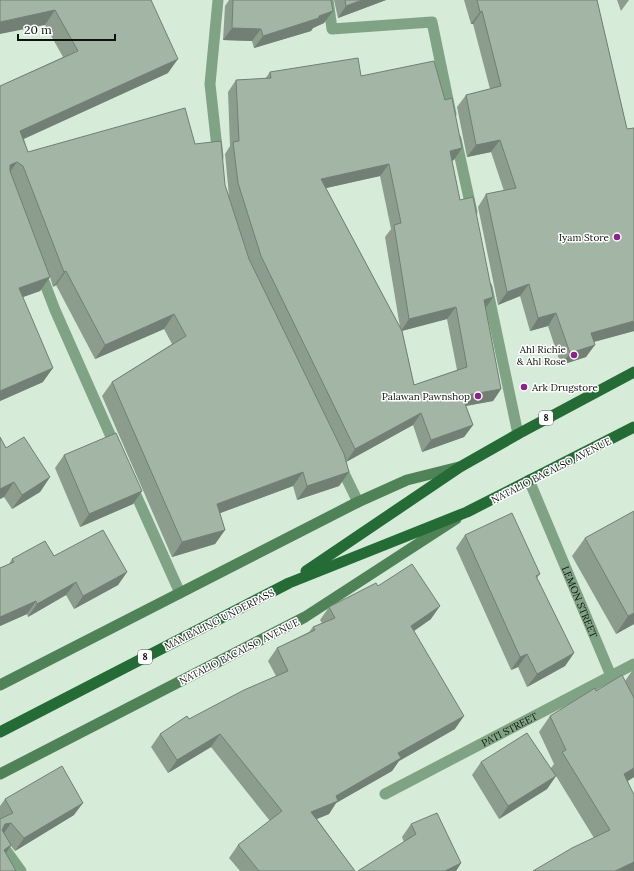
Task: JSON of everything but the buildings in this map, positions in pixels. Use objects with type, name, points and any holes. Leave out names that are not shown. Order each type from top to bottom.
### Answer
[{"type":"main road","name":"8","points":[[289,583],[460,467],[634,372]]},
{"type":"main road","name":"NATALIO BACALSO AVENUE","points":[[0,774],[305,617],[468,512],[634,427]]},
{"type":"main road","name":"8","points":[[0,685],[358,502],[407,480],[460,467]]},
{"type":"main road","name":"NATALIO BACALSO AVENUE","points":[[289,583],[468,512]]},
{"type":"main road","name":"MAMBALING UNDERPASS","points":[[0,732],[289,583]]},
{"type":"street","points":[[218,0],[210,84],[219,167]]},
{"type":"street","points":[[328,0],[332,29],[432,22],[474,224]]},
{"type":"street","points":[[36,260],[55,310],[119,455]]},
{"type":"street","points":[[485,278],[518,434]]},
{"type":"street","points":[[334,452],[358,502]]},
{"type":"street","points":[[128,477],[180,593]]},
{"type":"street","name":"LEMON STREET","points":[[529,480],[611,676],[621,695]]},
{"type":"street","name":"PATI STREET","points":[[385,794],[634,664]]},
{"type":"street","points":[[0,842],[21,871]]},
{"type":"place","name":"Iyam Store","points":[[617,237]]},
{"type":"place","name":"Ahl Richie & Ahl Rose","points":[[574,355]]},
{"type":"place","name":"Ark Drugstore","points":[[524,387]]},
{"type":"place","name":"Palawan Pawnshop","points":[[478,396]]}]
